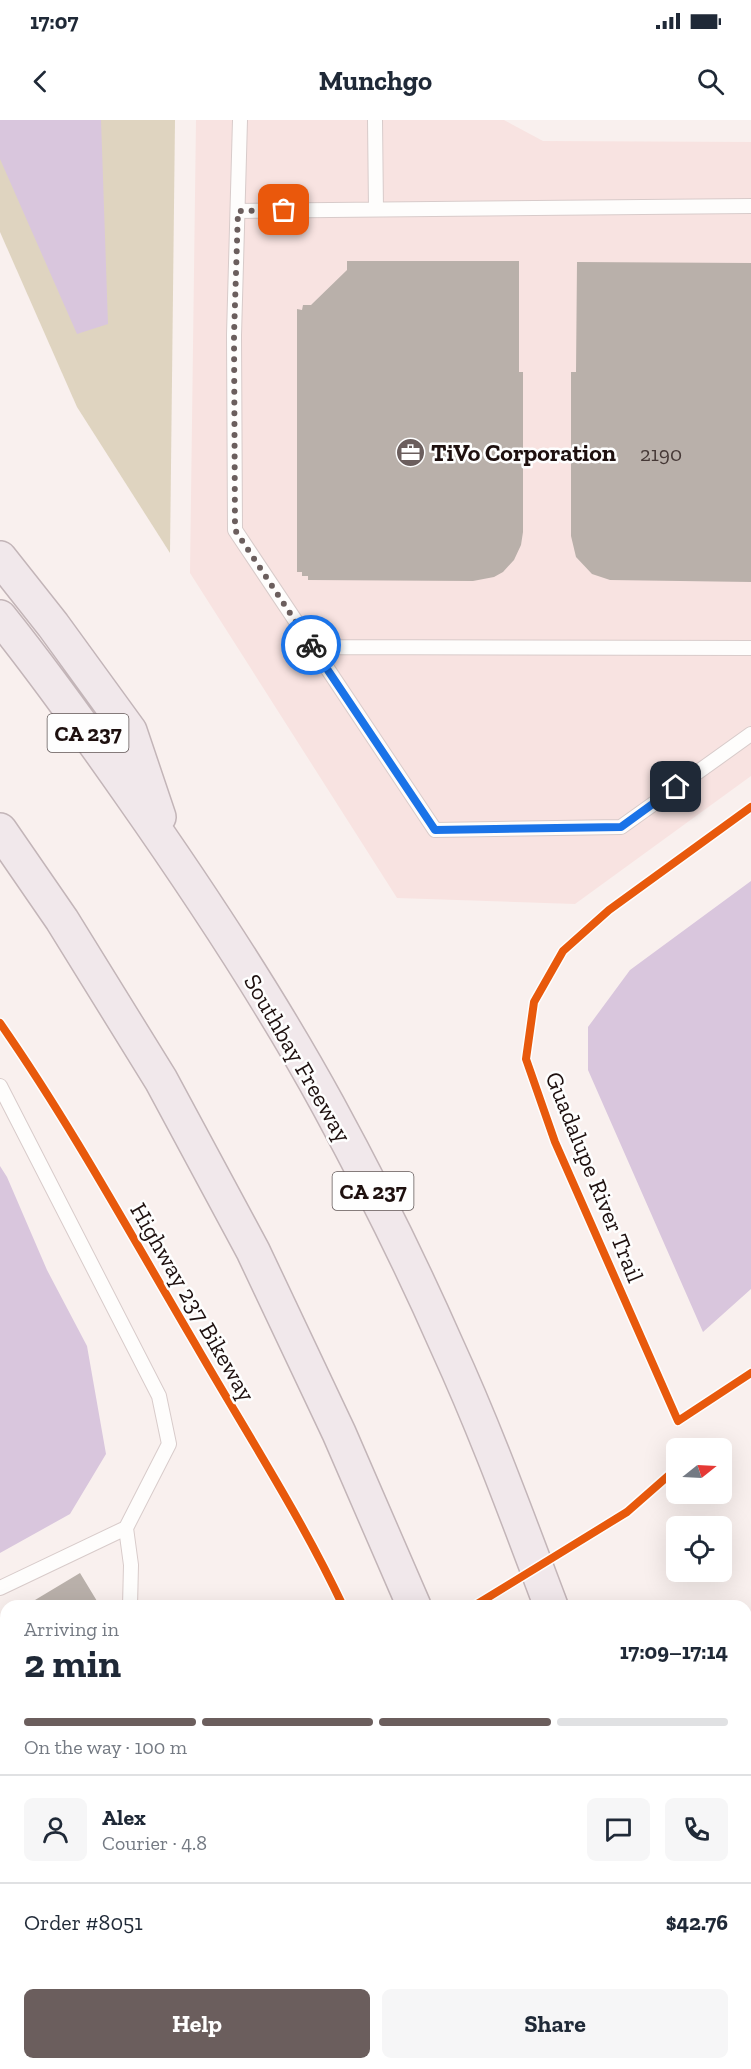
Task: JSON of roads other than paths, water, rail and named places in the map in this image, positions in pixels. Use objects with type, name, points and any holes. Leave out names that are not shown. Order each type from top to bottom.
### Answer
[{"type":"highway","points":[[0,558],[130,731],[172,853]]},
{"type":"highway","name":"Southbay Freeway","points":[[0,616],[50,679],[172,853],[272,1009],[327,1104],[368,1181],[447,1346],[479,1420],[549,1600]]},
{"type":"highway","points":[[0,830],[62,920],[161,1080],[253,1251],[339,1433],[411,1600]]},
{"type":"highway","points":[[0,853],[62,920]]},
{"type":"lane","points":[[240,120],[234,335],[235,530],[435,830],[621,827],[751,734]]},
{"type":"lane","points":[[375,120],[376,209]]},
{"type":"lane","points":[[238,211],[751,206]]},
{"type":"lane","points":[[313,647],[751,648]]},
{"type":"lane","points":[[0,1086],[159,1396],[169,1444],[126,1528],[131,1565],[130,1600]]},
{"type":"lane","points":[[0,1588],[126,1528]]},
{"type":"place","name":"TiVo Corporation","points":[[410,452]]}]
